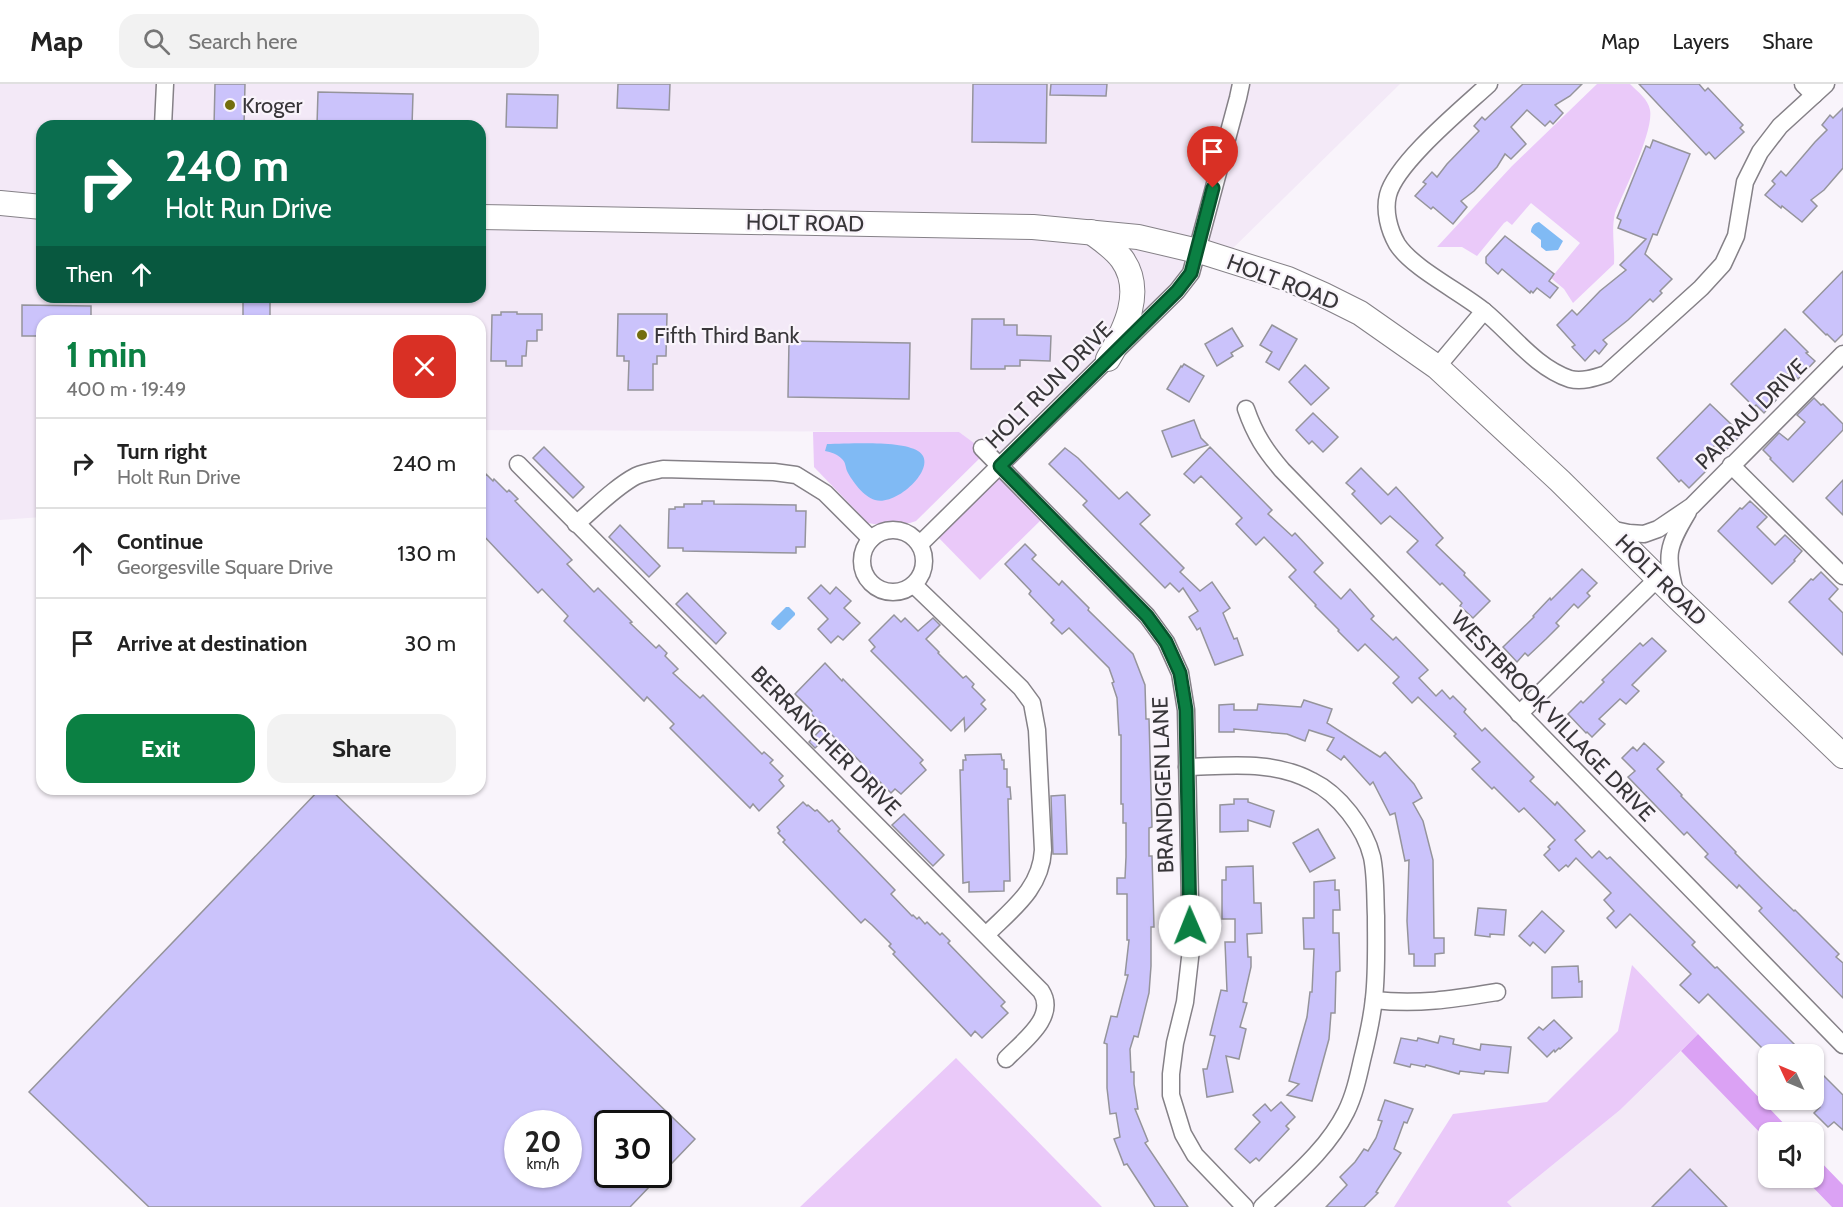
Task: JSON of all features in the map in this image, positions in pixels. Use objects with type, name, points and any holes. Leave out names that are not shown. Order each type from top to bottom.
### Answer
[{"type":"main road","points":[[0,203],[36,206]]},
{"type":"main road","name":"HOLT ROAD","points":[[486,217],[1033,227],[1138,237],[1197,251],[1288,279],[1360,313],[1437,367],[1609,528],[1677,597],[1843,756]]},
{"type":"main road","points":[[1091,232],[1110,246],[1121,258],[1128,269],[1132,284],[1133,299],[1128,316],[1119,340],[1108,359]]},
{"type":"street","points":[[163,120],[165,84]]},
{"type":"street","name":"HOLT RUN DRIVE","points":[[920,544],[1177,291],[1191,273],[1241,84]]},
{"type":"street","points":[[1489,84],[1400,172],[1388,194],[1389,226],[1398,244],[1411,259],[1484,311],[1532,356],[1556,372],[1572,379],[1586,380],[1606,374],[1701,288],[1723,264],[1736,236],[1745,182],[1760,152],[1814,88]]},
{"type":"street","points":[[1437,367],[1484,311]]},
{"type":"street","name":"PARRAU DRIVE","points":[[1677,597],[1670,570],[1669,553],[1671,542],[1692,506],[1843,354]]},
{"type":"street","name":"WESTBROOK VILLAGE DRIVE","points":[[1246,409],[1254,431],[1266,452],[1282,470],[1843,1045]]},
{"type":"street","name":"BRANDIGEN LANE","points":[[982,448],[1147,616],[1166,642],[1180,673],[1186,710],[1191,949],[1185,1002],[1175,1043],[1171,1095],[1183,1134],[1195,1155],[1245,1207]]},
{"type":"street","name":"BERRANCHER DRIVE","points":[[518,464],[1041,991],[1045,998],[1046,1012],[1038,1026],[1006,1059]]},
{"type":"street","points":[[1731,465],[1841,569]]},
{"type":"street","points":[[576,524],[635,477],[648,471],[663,469],[774,472],[796,475],[825,494],[872,538]]},
{"type":"street","name":"PARRAU DRIVE","points":[[1609,528],[1629,534],[1644,534],[1658,529],[1692,506]]},
{"type":"street","points":[[897,530],[910,535],[920,544],[924,555],[924,566],[921,576],[914,585],[903,591],[891,593],[880,590],[870,582],[864,572],[862,560],[864,548],[872,538],[883,531],[897,530]]},
{"type":"street","points":[[1519,714],[1658,578]]},
{"type":"street","points":[[914,585],[1021,688],[1032,703],[1037,729],[1042,862],[1039,875],[1032,887],[986,935]]},
{"type":"street","points":[[1187,767],[1270,767],[1291,771],[1313,781],[1328,790],[1358,824],[1372,856],[1376,940],[1374,999],[1356,1086],[1346,1112],[1333,1133],[1318,1152],[1262,1207]]},
{"type":"street","points":[[1374,999],[1399,1003],[1439,1001],[1497,992]]},
{"type":"shaded area","points":[[0,84],[1400,84],[1223,258],[1206,253],[1191,273],[1000,466],[959,432],[486,430],[486,315],[36,315],[36,517],[0,520]]},
{"type":"shaded area","points":[[1597,84],[1630,84],[1645,99],[1650,110],[1650,120],[1643,146],[1615,213],[1614,264],[1573,303],[1564,289],[1551,278],[1580,243],[1531,203],[1512,225],[1507,221],[1504,223],[1477,256],[1462,247],[1437,247],[1512,166]]},
{"type":"shaded area","points":[[813,432],[959,432],[986,452],[916,521],[874,524],[868,523],[814,467]]},
{"type":"shaded area","points":[[1000,466],[1047,514],[980,580],[933,532]]},
{"type":"shaded area","points":[[1632,965],[1698,1034],[1620,1110],[1507,1202],[1512,1207],[1394,1207],[1453,1114],[1547,1102],[1618,1031]]},
{"type":"shaded area","points":[[1698,1034],[1758,1097],[1758,1110],[1771,1110],[1782,1122],[1758,1122],[1758,1131],[1681,1051]]},
{"type":"shaded area","points":[[1681,1051],[1758,1131],[1758,1188],[1814,1188],[1832,1207],[1512,1207],[1507,1202],[1620,1110]]},
{"type":"shaded area","points":[[956,1058],[1102,1207],[800,1207]]},
{"type":"shaded area","points":[[1824,1165],[1843,1185],[1843,1207],[1832,1207],[1814,1188],[1824,1188]]},
{"type":"water","points":[[1539,222],[1563,241],[1558,250],[1546,251],[1541,247],[1541,240],[1531,232],[1533,226]]},
{"type":"water","points":[[827,444],[899,445],[918,451],[924,457],[924,466],[920,475],[904,491],[894,497],[875,500],[867,496],[855,484],[842,459],[825,451]]},
{"type":"water","points":[[786,607],[789,607],[795,615],[778,630],[771,624],[772,621]]},
{"type":"building","name":"Kroger","points":[[215,84],[245,84],[244,120],[214,120]]},
{"type":"building","points":[[618,84],[670,84],[669,110],[617,108]]},
{"type":"building","points":[[973,84],[1047,84],[1046,143],[972,142]]},
{"type":"building","points":[[1051,84],[1107,84],[1106,96],[1050,95]]},
{"type":"building","points":[[1523,84],[1582,84],[1570,96],[1555,105],[1563,113],[1553,124],[1550,121],[1545,126],[1527,110],[1511,127],[1526,144],[1511,159],[1505,154],[1497,167],[1461,201],[1467,207],[1453,224],[1433,207],[1431,209],[1415,196],[1426,184],[1423,182],[1432,172],[1437,177],[1479,131],[1474,126],[1482,117],[1485,120]]},
{"type":"building","points":[[1639,84],[1699,84],[1705,91],[1708,88],[1743,125],[1740,128],[1744,132],[1715,159],[1709,152],[1706,155]]},
{"type":"building","points":[[318,92],[413,94],[412,120],[317,120]]},
{"type":"building","points":[[507,94],[558,95],[557,128],[506,127]]},
{"type":"building","points":[[1843,108],[1843,168],[1824,190],[1811,200],[1817,206],[1802,222],[1765,195],[1775,184],[1772,181],[1781,171],[1786,176],[1827,130],[1822,125],[1830,115],[1833,118]]},
{"type":"building","points":[[1653,140],[1690,154],[1657,235],[1653,234],[1645,254],[1672,279],[1653,302],[1650,299],[1603,340],[1607,344],[1599,354],[1595,350],[1585,361],[1572,347],[1575,345],[1557,325],[1572,310],[1577,315],[1600,291],[1626,270],[1620,265],[1646,239],[1618,228],[1621,220],[1617,218],[1646,146],[1650,148]]},
{"type":"building","points":[[1505,236],[1554,274],[1549,281],[1558,288],[1550,298],[1537,288],[1530,293],[1502,269],[1498,274],[1486,263],[1486,257]]},
{"type":"building","points":[[1843,271],[1843,334],[1835,342],[1803,312]]},
{"type":"building","points":[[243,303],[270,303],[270,315],[243,315]]},
{"type":"building","points":[[22,305],[91,306],[91,315],[36,315],[36,336],[22,336]]},
{"type":"building","points":[[501,312],[542,314],[542,330],[537,330],[537,341],[527,341],[526,356],[522,356],[522,366],[506,366],[506,361],[491,361],[492,315],[501,315]]},
{"type":"building","name":"Fifth Third Bank","points":[[618,314],[667,314],[666,356],[657,356],[657,364],[653,364],[653,390],[628,390],[629,361],[624,361],[624,356],[617,356]]},
{"type":"building","points":[[972,319],[1004,319],[1004,325],[1017,325],[1017,335],[1051,336],[1050,361],[1020,360],[1020,366],[1005,366],[1005,369],[971,369]]},
{"type":"building","points":[[1272,325],[1297,339],[1279,370],[1266,362],[1272,352],[1260,345]]},
{"type":"building","points":[[1232,328],[1243,346],[1231,353],[1233,356],[1217,366],[1205,344]]},
{"type":"building","points":[[1785,329],[1815,361],[1798,379],[1790,371],[1773,389],[1780,396],[1764,413],[1756,405],[1754,407],[1731,384]]},
{"type":"building","points":[[789,341],[910,343],[909,399],[788,397]]},
{"type":"building","points":[[1184,364],[1204,376],[1189,402],[1167,389]]},
{"type":"building","points":[[1305,365],[1329,388],[1311,405],[1289,382]]},
{"type":"building","points":[[1814,398],[1843,424],[1843,430],[1793,482],[1763,450],[1779,433],[1788,440],[1805,422],[1797,415]]},
{"type":"building","points":[[1710,404],[1740,436],[1723,453],[1715,445],[1698,463],[1706,471],[1689,488],[1681,480],[1679,482],[1657,458]]},
{"type":"building","points":[[1313,413],[1338,437],[1323,452],[1312,441],[1309,444],[1296,430]]},
{"type":"building","points":[[1194,420],[1201,438],[1208,445],[1172,457],[1162,431]]},
{"type":"building","points":[[544,447],[584,487],[573,498],[533,458]]},
{"type":"building","points":[[1210,447],[1272,510],[1268,514],[1292,536],[1295,533],[1323,563],[1314,572],[1341,599],[1350,589],[1374,616],[1371,619],[1393,640],[1396,637],[1428,670],[1419,678],[1436,696],[1442,690],[1450,699],[1453,696],[1482,731],[1485,728],[1534,777],[1530,781],[1555,805],[1557,802],[1585,831],[1575,840],[1592,858],[1599,851],[1607,859],[1610,857],[1695,942],[1692,945],[1794,1044],[1758,1044],[1708,994],[1699,1003],[1680,985],[1691,974],[1630,914],[1616,928],[1607,918],[1614,911],[1604,900],[1611,893],[1576,858],[1568,867],[1566,865],[1559,871],[1544,855],[1555,840],[1524,808],[1519,812],[1472,769],[1480,762],[1454,736],[1456,734],[1418,697],[1412,703],[1393,683],[1399,677],[1365,644],[1358,651],[1338,631],[1289,577],[1296,570],[1264,537],[1256,545],[1236,524],[1242,518],[1201,476],[1194,483],[1184,474]]},
{"type":"building","points":[[1065,448],[1119,499],[1127,492],[1150,515],[1140,524],[1184,568],[1180,572],[1200,591],[1212,582],[1230,608],[1223,613],[1234,639],[1237,638],[1243,655],[1215,665],[1200,628],[1197,630],[1189,617],[1198,611],[1183,588],[1179,592],[1170,583],[1165,588],[1083,505],[1087,501],[1049,464]]},
{"type":"building","points":[[1361,468],[1388,495],[1396,487],[1443,538],[1436,545],[1490,601],[1473,618],[1442,583],[1440,585],[1407,552],[1418,541],[1390,516],[1381,524],[1352,494],[1355,491],[1346,483]]},
{"type":"building","points":[[486,474],[518,499],[515,501],[572,560],[567,564],[594,592],[598,588],[656,648],[659,645],[667,653],[665,656],[678,669],[673,673],[700,698],[703,695],[762,754],[764,752],[773,760],[770,763],[783,776],[779,780],[784,786],[759,811],[753,804],[750,808],[670,728],[674,724],[647,697],[644,701],[564,621],[568,616],[542,589],[538,593],[486,538]]},
{"type":"building","points":[[1843,480],[1843,515],[1826,498]]},
{"type":"building","points":[[702,501],[714,501],[714,504],[796,505],[796,511],[806,511],[805,547],[796,547],[796,553],[683,551],[683,548],[668,548],[669,509],[684,507],[684,504],[702,504]]},
{"type":"building","points":[[1750,501],[1767,517],[1757,527],[1775,545],[1785,535],[1802,551],[1772,584],[1718,531]]},
{"type":"building","points":[[620,525],[660,566],[649,577],[609,537]]},
{"type":"building","points":[[1025,544],[1036,555],[1032,559],[1059,585],[1062,581],[1133,654],[1145,685],[1146,719],[1149,719],[1152,827],[1149,828],[1149,856],[1152,856],[1154,927],[1151,927],[1149,993],[1138,1037],[1134,1036],[1130,1049],[1131,1072],[1134,1072],[1138,1109],[1135,1109],[1148,1141],[1145,1143],[1188,1207],[1155,1207],[1127,1164],[1124,1165],[1114,1139],[1120,1137],[1116,1113],[1110,1114],[1107,1088],[1107,1044],[1104,1043],[1111,1016],[1117,1017],[1128,975],[1125,975],[1129,940],[1127,940],[1127,894],[1117,894],[1117,878],[1125,878],[1126,823],[1123,823],[1123,804],[1121,804],[1121,735],[1119,735],[1117,698],[1109,668],[1069,628],[1062,634],[1051,623],[1054,620],[1005,564]]},
{"type":"building","points":[[1582,569],[1597,583],[1587,593],[1590,596],[1578,608],[1574,604],[1556,623],[1559,626],[1528,656],[1525,653],[1517,662],[1503,647],[1550,598],[1551,600]]},
{"type":"building","points":[[1821,572],[1838,589],[1829,599],[1843,613],[1843,655],[1789,602]]},
{"type":"building","points":[[821,585],[830,594],[836,587],[851,601],[844,608],[860,623],[843,640],[838,636],[831,643],[818,629],[828,619],[808,598]]},
{"type":"building","points":[[687,593],[726,633],[716,644],[676,604]]},
{"type":"building","points":[[894,615],[901,622],[905,618],[918,631],[933,618],[940,625],[926,639],[963,678],[966,676],[974,684],[972,687],[985,700],[981,704],[986,709],[965,731],[964,718],[951,731],[871,651],[875,647],[869,640]]},
{"type":"building","points":[[1652,638],[1666,651],[1632,685],[1639,691],[1626,704],[1620,699],[1599,719],[1605,724],[1592,737],[1568,714],[1581,701],[1583,703],[1604,682],[1602,680],[1640,643],[1643,646]]},
{"type":"building","points":[[825,663],[923,760],[920,763],[926,770],[901,794],[895,789],[891,793],[878,780],[875,783],[867,774],[870,772],[831,734],[815,748],[809,742],[824,726],[795,694]]},
{"type":"building","points":[[1304,700],[1332,709],[1327,723],[1380,757],[1385,752],[1414,784],[1422,798],[1413,803],[1423,821],[1433,860],[1434,938],[1444,938],[1444,953],[1435,954],[1435,966],[1414,966],[1414,954],[1409,954],[1407,921],[1409,860],[1405,861],[1395,813],[1390,815],[1373,782],[1370,785],[1344,756],[1341,760],[1327,750],[1334,738],[1309,730],[1305,741],[1287,734],[1234,729],[1234,732],[1219,732],[1219,705],[1234,704],[1234,710],[1257,710],[1258,704],[1301,707]]},
{"type":"building","points":[[1644,743],[1664,762],[1657,769],[1681,796],[1735,853],[1839,954],[1836,957],[1843,963],[1843,998],[1759,911],[1762,908],[1739,885],[1737,888],[1705,857],[1708,854],[1687,832],[1684,835],[1628,777],[1635,771],[1622,758],[1633,747],[1637,751]]},
{"type":"building","points":[[1001,754],[1004,769],[1007,769],[1007,787],[1010,787],[1011,799],[1008,799],[1010,881],[1004,881],[1004,891],[969,892],[969,882],[963,883],[960,770],[963,770],[965,755]]},
{"type":"building","points":[[314,795],[336,795],[665,1110],[594,1110],[594,1188],[648,1188],[630,1207],[149,1207],[29,1092]]},
{"type":"building","points":[[1065,795],[1067,854],[1053,854],[1051,796]]},
{"type":"building","points":[[1234,799],[1248,799],[1248,802],[1274,811],[1270,827],[1248,820],[1248,831],[1220,832],[1220,805],[1234,804]]},
{"type":"building","points":[[803,802],[815,811],[817,810],[829,822],[832,820],[840,829],[838,831],[895,890],[891,894],[912,916],[917,919],[919,917],[925,924],[927,922],[940,935],[942,933],[950,941],[948,943],[1005,1002],[1001,1006],[1008,1013],[982,1038],[975,1031],[971,1036],[893,954],[895,952],[889,946],[891,944],[865,919],[861,923],[783,842],[785,840],[778,833],[780,831],[777,827]]},
{"type":"building","points":[[904,814],[944,855],[933,866],[892,825]]},
{"type":"building","points":[[1318,829],[1335,858],[1310,872],[1293,843]]},
{"type":"building","points":[[1253,866],[1254,903],[1261,903],[1262,933],[1247,934],[1251,967],[1243,1002],[1247,1003],[1240,1027],[1246,1029],[1239,1059],[1226,1056],[1233,1092],[1207,1097],[1203,1069],[1207,1069],[1215,1036],[1210,1035],[1221,990],[1227,991],[1225,942],[1235,942],[1235,919],[1222,919],[1222,880],[1226,880],[1226,867]]},
{"type":"building","points":[[1335,880],[1335,890],[1339,890],[1340,910],[1333,910],[1333,933],[1339,933],[1340,971],[1336,972],[1335,1013],[1331,1013],[1329,1039],[1312,1101],[1287,1095],[1299,1084],[1289,1081],[1307,1017],[1310,992],[1312,992],[1314,949],[1304,949],[1303,918],[1314,918],[1314,882]]},
{"type":"building","points":[[1478,908],[1506,910],[1504,935],[1490,934],[1490,937],[1475,935]]},
{"type":"building","points":[[1542,911],[1564,931],[1545,953],[1533,942],[1530,946],[1519,936]]},
{"type":"building","points":[[1578,966],[1579,982],[1582,981],[1582,997],[1552,998],[1552,967]]},
{"type":"building","points":[[1554,1020],[1572,1038],[1547,1057],[1528,1038],[1539,1027],[1543,1030]]},
{"type":"building","points":[[1440,1036],[1454,1039],[1453,1044],[1480,1050],[1481,1044],[1511,1047],[1508,1073],[1485,1071],[1484,1074],[1460,1071],[1459,1074],[1426,1065],[1425,1067],[1411,1064],[1410,1067],[1394,1063],[1401,1038],[1417,1041],[1418,1038],[1438,1043]]},
{"type":"building","points":[[1824,1076],[1843,1095],[1843,1130],[1834,1122],[1828,1127],[1814,1113],[1817,1110],[1824,1110]]},
{"type":"building","points":[[1385,1100],[1413,1109],[1407,1123],[1404,1122],[1394,1149],[1401,1153],[1376,1192],[1378,1193],[1364,1207],[1326,1207],[1347,1185],[1340,1177],[1364,1149],[1368,1151],[1376,1138],[1382,1121],[1378,1120]]},
{"type":"building","points":[[1281,1102],[1295,1117],[1286,1126],[1289,1129],[1259,1161],[1256,1158],[1250,1163],[1235,1149],[1260,1122],[1253,1115],[1265,1104],[1271,1111]]},
{"type":"building","points":[[672,1117],[695,1139],[672,1163]]},
{"type":"building","points":[[1690,1169],[1727,1207],[1652,1207]]},
{"type":"place","name":"Kroger","points":[[230,105]]},
{"type":"place","name":"Fifth Third Bank","points":[[642,335]]},
{"type":"route","points":[[1190,926],[1186,710],[1180,673],[1166,642],[1147,616],[1000,466],[1177,291],[1191,273],[1213,188]]}]
